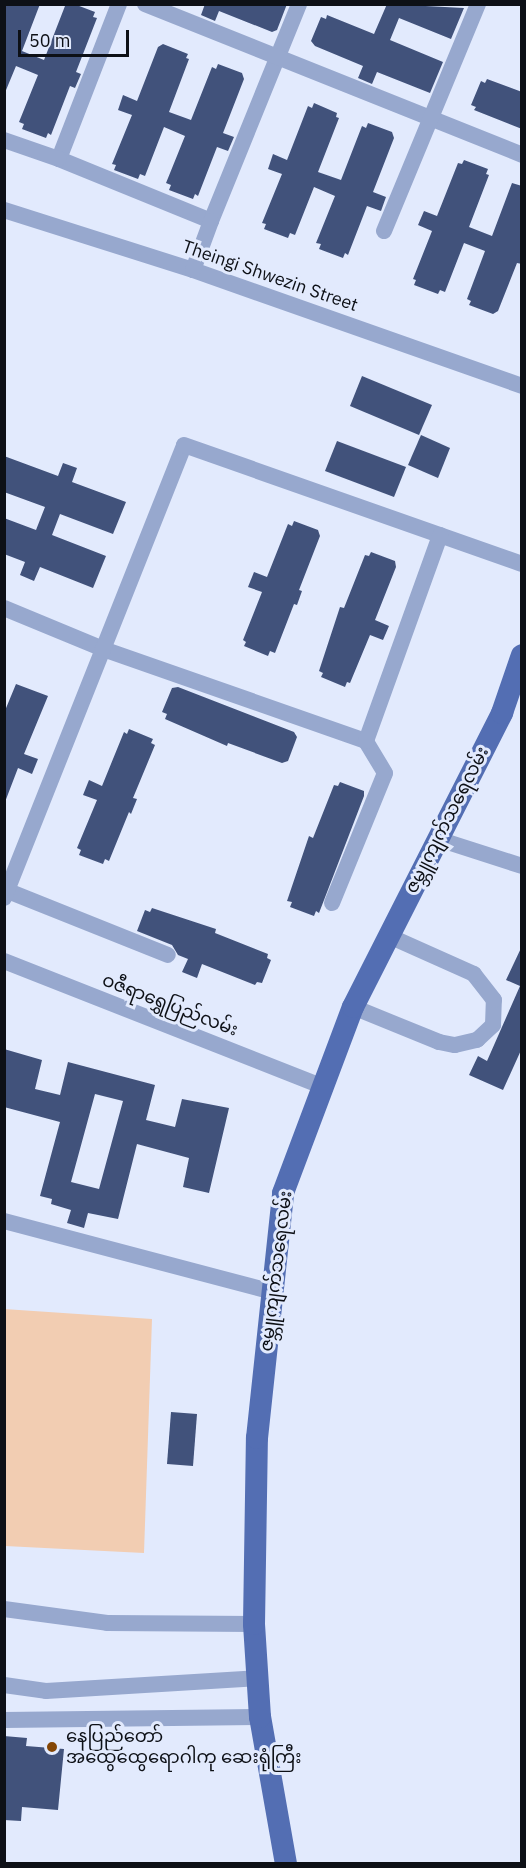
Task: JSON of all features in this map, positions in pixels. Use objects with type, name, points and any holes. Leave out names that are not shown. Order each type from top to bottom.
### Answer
[{"type":"main road","name":"ဇမ္ဘူကျက်သရေလမ်း","points":[[286,1863],[260,1717],[254,1624],[256,1438],[283,1192],[353,1007],[387,935],[502,713],[521,659]]},
{"type":"street","points":[[59,159],[119,4]]},
{"type":"street","points":[[145,4],[522,155]]},
{"type":"street","points":[[193,270],[299,4]]},
{"type":"street","points":[[384,231],[478,4]]},
{"type":"street","points":[[4,140],[59,159],[211,220]]},
{"type":"street","name":"Theingi Shwezin Street","points":[[4,210],[193,270],[522,386]]},
{"type":"street","points":[[168,955],[6,894],[184,445],[522,564]]},
{"type":"street","points":[[366,741],[440,535]]},
{"type":"street","points":[[4,608],[103,649],[366,741],[385,773],[332,903]]},
{"type":"street","points":[[438,838],[522,866]]},
{"type":"street","points":[[353,1007],[439,1042],[454,1045],[477,1040],[493,1024],[494,1000],[474,974],[387,935]]},
{"type":"street","name":"ဝဇီရာရွှေပြည်လမ်း","points":[[4,962],[322,1086]]},
{"type":"street","points":[[4,1221],[272,1292]]},
{"type":"street","points":[[4,1609],[107,1623],[254,1624]]},
{"type":"street","points":[[4,1685],[46,1691],[257,1678]]},
{"type":"street","points":[[4,1720],[260,1717]]},
{"type":"shaded area","points":[[4,1309],[152,1319],[144,1553],[5,1546]]},
{"type":"building","points":[[4,4],[40,4],[22,51],[44,60],[65,6],[74,4],[95,12],[93,17],[97,18],[76,72],[81,74],[75,88],[70,86],[51,135],[48,133],[46,138],[22,129],[24,124],[19,122],[38,75],[16,66],[4,95]]},
{"type":"building","points":[[205,4],[287,4],[277,30],[272,32],[219,11],[215,21],[201,15]]},
{"type":"building","points":[[387,4],[464,8],[451,39],[399,18],[390,40],[443,62],[430,93],[377,72],[372,84],[358,78],[363,66],[315,46],[311,41],[321,17],[326,19],[327,15],[374,34]]},
{"type":"building","points":[[163,44],[188,54],[186,58],[189,59],[169,112],[191,120],[212,67],[216,69],[218,64],[242,73],[244,79],[223,133],[234,137],[228,151],[217,147],[198,196],[195,194],[193,199],[169,190],[171,185],[166,183],[185,136],[164,127],[145,176],[140,174],[138,179],[114,170],[116,165],[112,164],[132,115],[118,110],[123,95],[137,101],[158,47]]},
{"type":"building","points":[[487,79],[522,92],[522,129],[474,110],[476,107],[471,105],[481,81],[485,83]]},
{"type":"building","points":[[314,103],[337,113],[336,117],[339,118],[318,172],[341,180],[362,126],[366,128],[368,123],[392,132],[394,138],[373,192],[386,197],[381,211],[367,206],[348,255],[345,253],[343,258],[319,249],[321,244],[316,243],[335,196],[314,187],[295,235],[290,233],[288,238],[264,229],[266,224],[262,223],[282,174],[268,169],[273,154],[287,160],[308,106],[312,108]]},
{"type":"building","points":[[464,160],[488,169],[486,174],[489,175],[469,227],[492,236],[512,183],[522,186],[522,264],[517,263],[498,311],[493,314],[469,305],[471,301],[467,299],[485,251],[464,243],[445,292],[440,290],[438,294],[414,285],[416,280],[413,279],[432,231],[418,225],[424,211],[437,216],[458,163],[462,164]]},
{"type":"building","points":[[362,376],[432,405],[419,435],[350,406]]},
{"type":"building","points":[[421,435],[450,448],[438,478],[408,465]]},
{"type":"building","points":[[337,441],[406,467],[394,497],[325,471]]},
{"type":"building","points":[[4,456],[58,476],[63,463],[77,468],[72,482],[126,502],[113,534],[60,514],[52,535],[106,556],[93,588],[40,567],[34,581],[20,575],[25,562],[4,554],[4,518],[36,530],[45,507],[4,492]]},
{"type":"building","points":[[294,521],[318,530],[320,536],[299,590],[302,591],[297,605],[294,604],[275,653],[270,651],[268,656],[244,646],[246,642],[243,640],[262,592],[248,587],[254,572],[267,577],[288,524],[292,526]]},
{"type":"building","points":[[371,552],[395,561],[396,567],[375,620],[389,626],[383,640],[370,635],[350,683],[347,682],[345,687],[321,677],[323,673],[319,671],[340,607],[344,608],[365,555],[369,556]]},
{"type":"building","points":[[16,684],[48,696],[24,754],[38,759],[32,774],[18,768],[5,802],[4,713]]},
{"type":"building","points":[[178,687],[294,732],[297,737],[288,761],[282,763],[228,743],[227,746],[165,719],[167,714],[162,712],[172,688]]},
{"type":"building","points":[[129,729],[153,739],[151,743],[155,745],[133,798],[137,799],[131,814],[129,812],[109,861],[105,859],[103,864],[79,855],[81,850],[77,848],[97,800],[83,795],[89,780],[102,786],[124,732],[127,734]]},
{"type":"building","points":[[340,782],[364,791],[364,796],[319,913],[316,911],[314,916],[290,907],[292,902],[287,901],[309,836],[313,838],[334,785],[338,786]]},
{"type":"building","points":[[152,908],[216,929],[215,933],[268,954],[267,958],[271,960],[262,983],[257,982],[255,985],[202,964],[197,978],[182,972],[188,959],[178,955],[172,945],[137,931],[145,910],[150,912]]},
{"type":"building","points":[[522,946],[522,1048],[503,1090],[469,1075],[478,1056],[487,1061],[520,986],[506,980]]},
{"type":"building","points":[[4,1049],[42,1060],[35,1089],[60,1095],[68,1062],[155,1085],[146,1120],[175,1127],[182,1099],[229,1108],[209,1193],[183,1187],[189,1158],[137,1144],[118,1219],[88,1213],[84,1228],[67,1223],[71,1210],[51,1204],[52,1199],[40,1196],[60,1122],[4,1107]],"holes":[[[95,1094],[123,1101],[99,1189],[71,1182]]]},
{"type":"building","points":[[171,1412],[197,1414],[193,1466],[167,1464]]},
{"type":"building","points":[[4,1736],[27,1738],[26,1746],[64,1749],[58,1810],[22,1807],[21,1821],[4,1820]]},
{"type":"place","name":"နေပြည်တော် အထွေထွေရောဂါကု ဆေးရုံကြီး","points":[[52,1747]]}]
